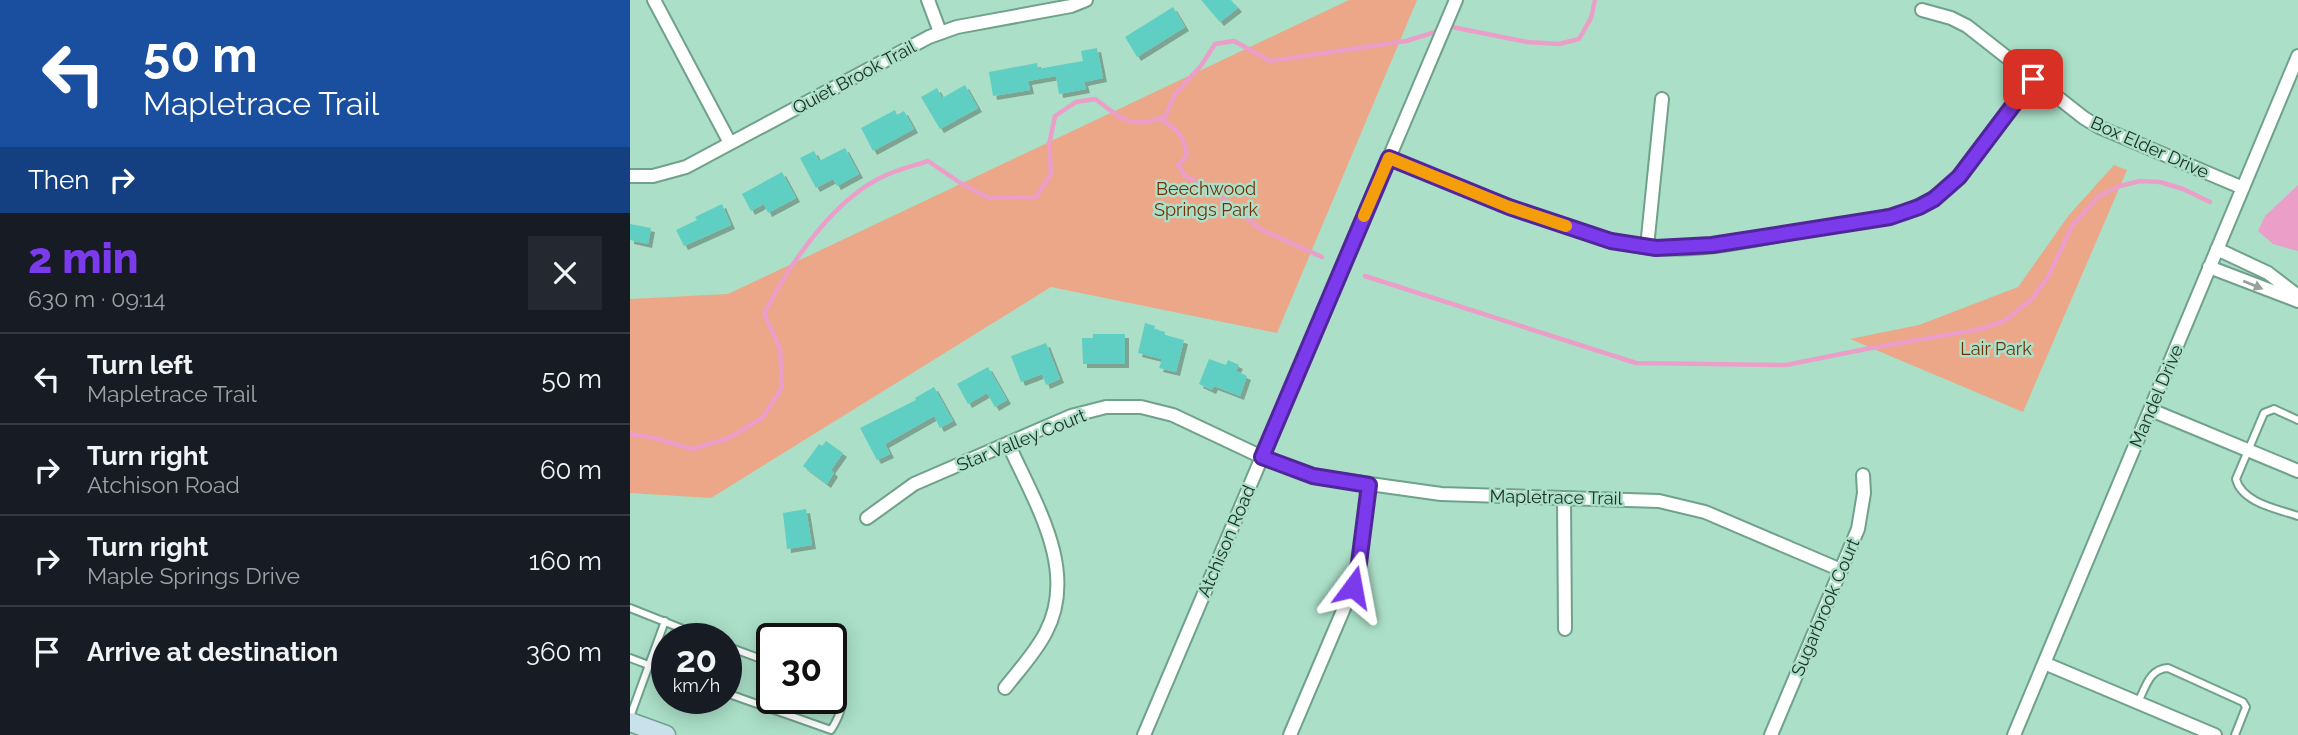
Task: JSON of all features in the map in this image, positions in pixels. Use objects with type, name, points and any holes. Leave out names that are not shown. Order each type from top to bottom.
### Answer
[{"type":"street","points":[[654,0],[730,143]]},
{"type":"street","points":[[928,0],[940,32]]},
{"type":"street","name":"Quiet Brook Trail","points":[[630,176],[666,173],[686,167],[940,32],[1072,6],[1086,0]]},
{"type":"street","name":"Atchison Road","points":[[1144,735],[1456,0]]},
{"type":"street","name":"Box Elder Drive","points":[[1922,9],[1967,26],[2099,127],[2243,188]]},
{"type":"street","name":"Mandel Drive","points":[[2014,735],[2298,56]]},
{"type":"street","points":[[1389,158],[1543,219],[1611,241],[1647,247],[1712,245],[1890,217],[1919,207],[1934,199],[1959,177],[2033,79]]},
{"type":"street","points":[[1647,247],[1662,99]]},
{"type":"street","points":[[2217,249],[2268,273],[2298,299]]},
{"type":"street","points":[[2209,267],[2298,299]]},
{"type":"street","name":"Star Valley Court","points":[[867,518],[914,484],[1071,416],[1106,407],[1141,407],[1173,415],[1262,457]]},
{"type":"street","points":[[2151,410],[2298,471]]},
{"type":"street","points":[[1005,688],[1047,631],[1056,602],[1058,571],[1052,542],[1008,443]]},
{"type":"street","name":"Mapletrace Trail","points":[[1262,457],[1313,476],[1441,494],[1626,499],[1683,505],[1841,570]]},
{"type":"street","name":"Sugarbrook Court","points":[[1771,735],[1858,529],[1862,512],[1863,475]]},
{"type":"street","points":[[1290,735],[1353,587],[1359,563],[1369,485]]},
{"type":"street","points":[[1564,498],[1565,629]]},
{"type":"street","points":[[2044,663],[2215,735]]},
{"type":"street","points":[[630,722],[666,735]]},
{"type":"lane","points":[[2298,420],[2274,410],[2264,413],[2236,479],[2242,492],[2298,516]]},
{"type":"lane","points":[[630,608],[670,623]]},
{"type":"lane","points":[[630,717],[665,621]]},
{"type":"lane","points":[[630,659],[649,666]]},
{"type":"lane","points":[[2138,702],[2153,673],[2160,668],[2168,668],[2231,694],[2243,702],[2246,707],[2235,735]]},
{"type":"lane","points":[[786,714],[831,730],[840,714]]},
{"type":"green space","name":"Beechwood Springs Park","points":[[1349,0],[1417,0],[1277,333],[1051,287],[711,498],[630,493],[630,299],[728,294]]},
{"type":"green space","name":"Lair Park","points":[[2114,165],[2127,170],[2023,412],[1850,339],[1919,325],[2018,287],[2069,215]]},
{"type":"shaded area","points":[[2298,185],[2298,251],[2273,244],[2258,231],[2265,216]]},
{"type":"building","points":[[1201,0],[1231,0],[1238,8],[1220,22]]},
{"type":"building","points":[[1173,7],[1185,27],[1137,57],[1125,37]]},
{"type":"building","points":[[1097,48],[1103,78],[1084,82],[1086,89],[1059,94],[1056,76],[1028,81],[1030,90],[993,96],[989,72],[1037,63],[1038,69],[1083,61],[1081,51]]},
{"type":"building","points":[[965,85],[978,108],[940,129],[921,97],[937,88],[942,98]]},
{"type":"building","points":[[895,110],[897,115],[904,111],[914,129],[873,151],[861,128]]},
{"type":"building","points":[[845,148],[859,174],[837,186],[833,179],[816,188],[800,158],[814,151],[819,161]]},
{"type":"building","points":[[782,172],[796,198],[768,213],[764,204],[751,211],[742,194]]},
{"type":"building","points":[[722,204],[731,225],[684,246],[676,230]]},
{"type":"building","points":[[630,224],[651,228],[648,244],[630,240]]},
{"type":"building","points":[[1145,323],[1165,332],[1165,335],[1184,340],[1176,372],[1159,368],[1162,359],[1138,353]]},
{"type":"building","points":[[1093,334],[1125,334],[1125,364],[1083,364],[1082,338],[1093,338]]},
{"type":"building","points":[[1046,343],[1060,379],[1046,385],[1042,374],[1021,382],[1011,356]]},
{"type":"building","points":[[1209,359],[1226,365],[1228,360],[1239,365],[1236,371],[1247,376],[1240,396],[1214,386],[1212,390],[1199,384]]},
{"type":"building","points":[[988,367],[1007,400],[995,407],[987,393],[968,404],[957,384]]},
{"type":"building","points":[[934,387],[953,421],[940,428],[934,416],[885,444],[890,454],[877,460],[860,428],[916,400],[915,398]]},
{"type":"building","points":[[826,441],[843,453],[831,470],[834,473],[827,484],[803,466],[819,444],[822,446]]},
{"type":"building","points":[[806,509],[812,545],[787,549],[783,513]]},
{"type":"waterway","points":[[630,434],[692,449],[729,438],[762,418],[782,388],[780,348],[764,314],[799,255],[829,218],[864,188],[887,175],[928,161],[989,198],[1036,197],[1051,174],[1049,145],[1055,116],[1076,102],[1095,99],[1120,117],[1134,122],[1165,117],[1175,94],[1200,67],[1215,44],[1234,41],[1270,61],[1406,41],[1452,27],[1527,42],[1559,44],[1579,39],[1591,18],[1595,0]]},
{"type":"waterway","points":[[1160,119],[1182,137],[1187,155],[1178,165],[1185,176],[1215,192],[1260,229],[1322,257]]},
{"type":"waterway","points":[[1365,276],[1636,363],[1786,365],[1981,329],[2004,321],[2031,300],[2048,277],[2072,226],[2099,196],[2120,186],[2140,181],[2160,182],[2210,202]]},
{"type":"slow traffic","points":[[1364,216],[1389,158],[1509,207],[1566,226]]},
{"type":"route","points":[[1353,587],[1359,563],[1369,485],[1313,476],[1262,457],[1389,158],[1509,207],[1611,241],[1656,248],[1712,245],[1890,217],[1919,207],[1934,199],[1959,177],[2033,79]]}]
